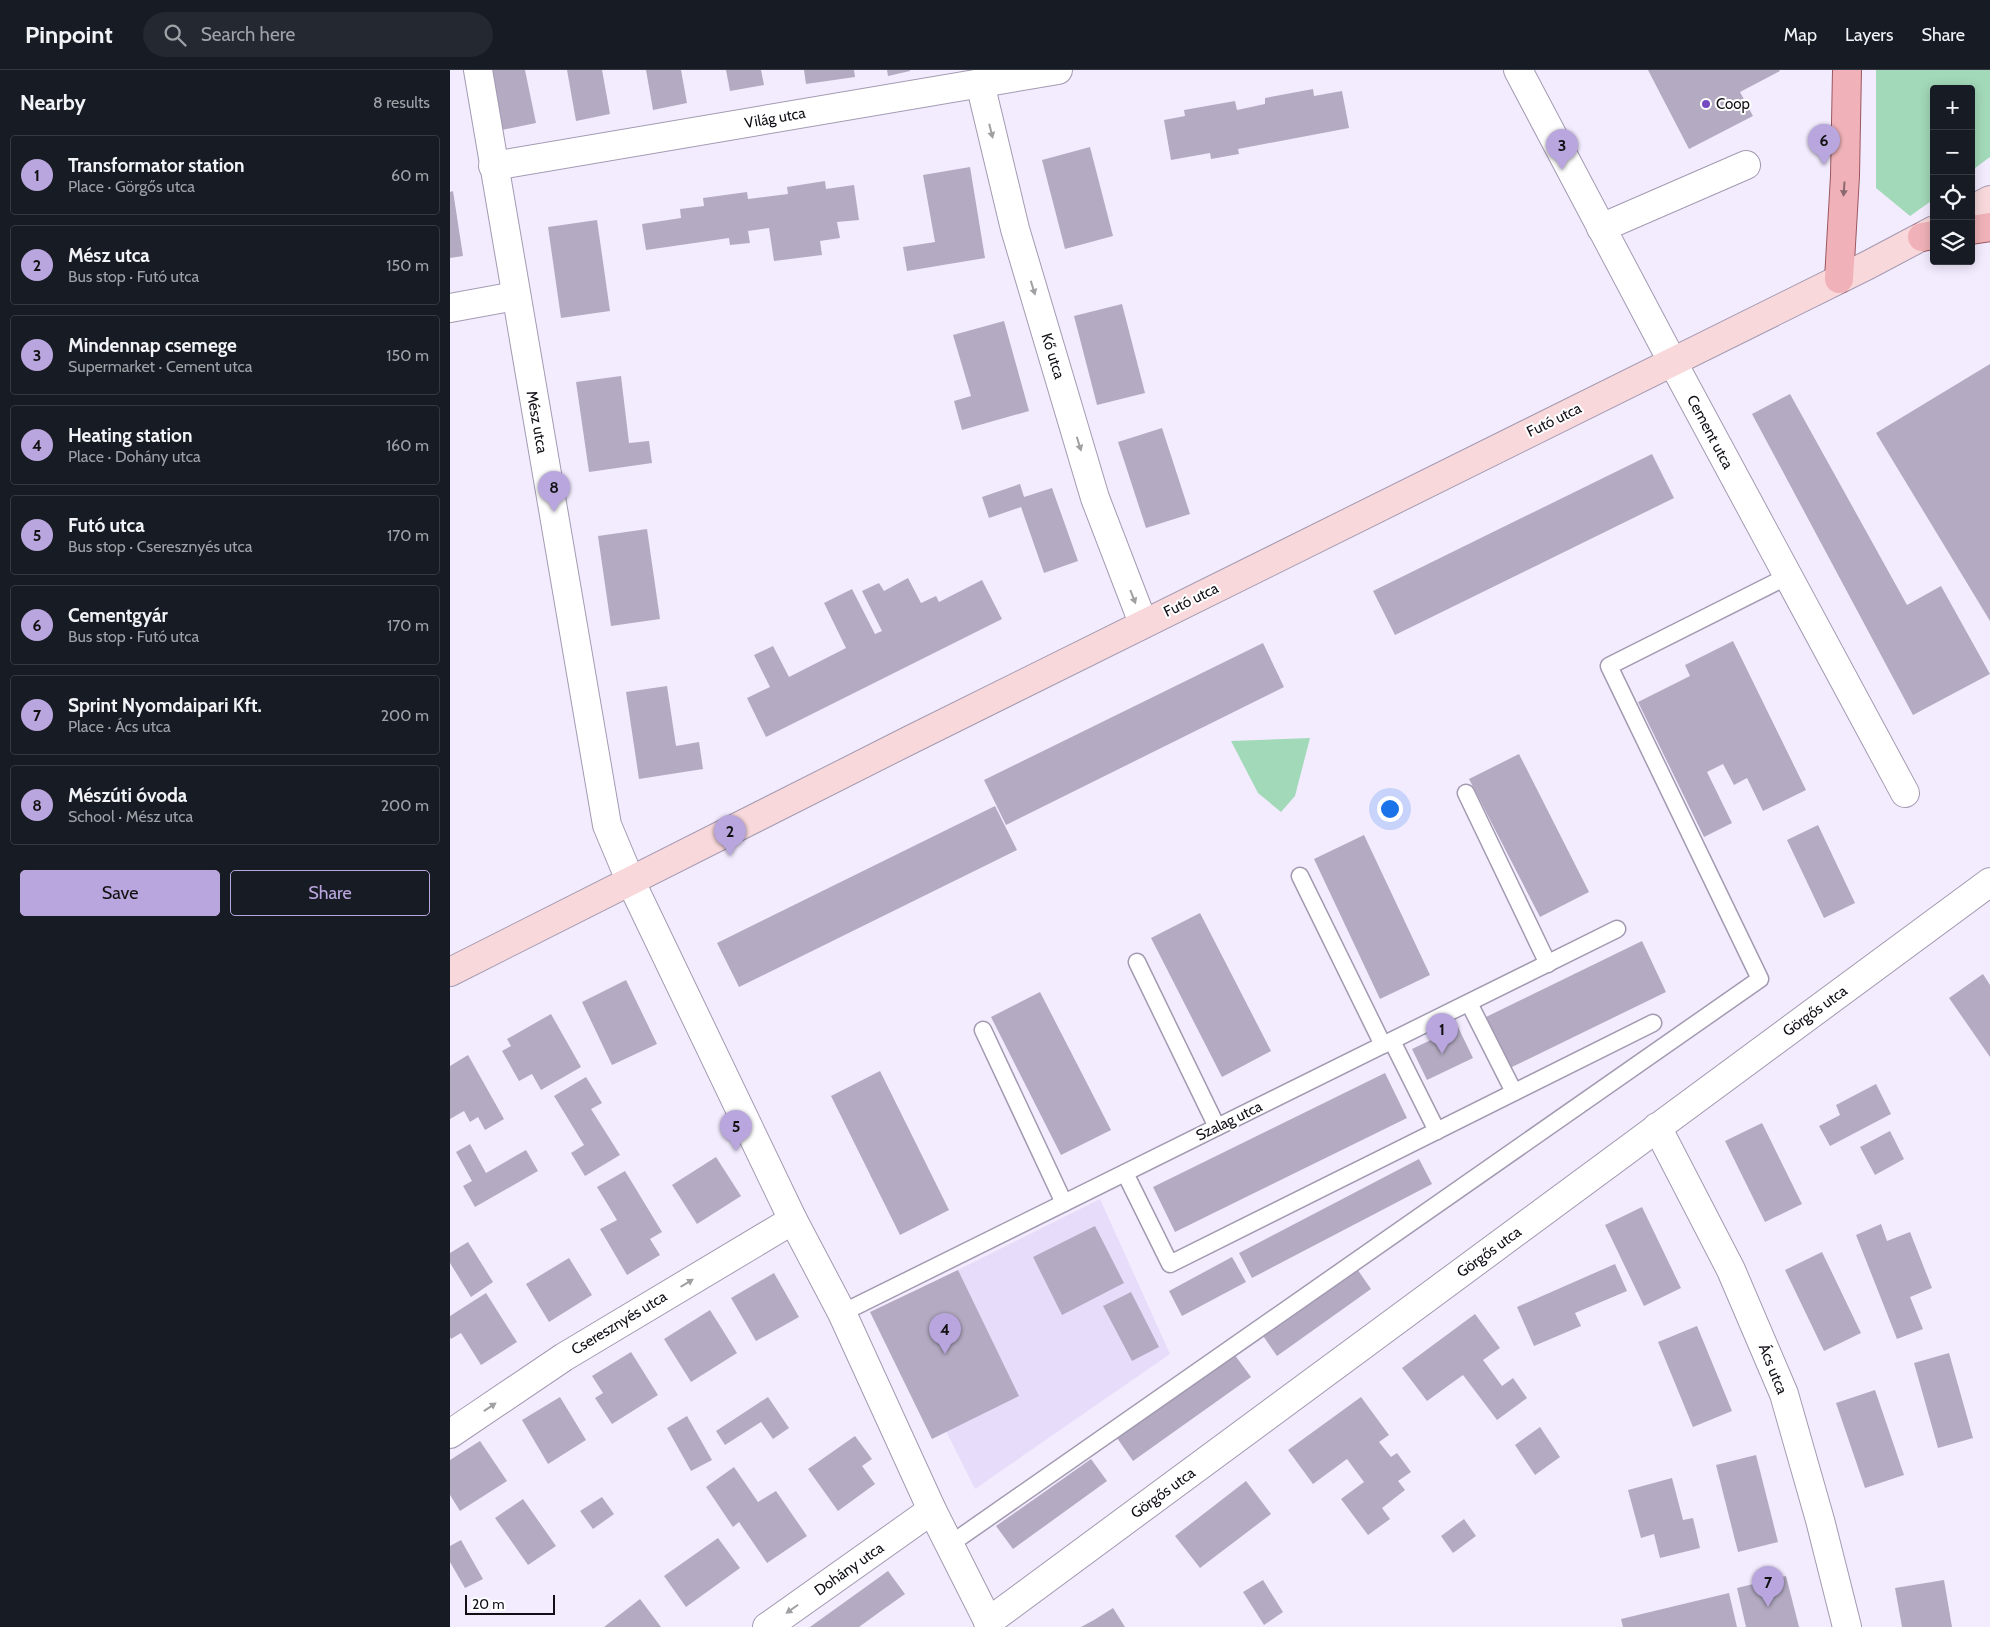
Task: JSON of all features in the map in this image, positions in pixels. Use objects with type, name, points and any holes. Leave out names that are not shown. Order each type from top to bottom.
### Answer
[{"type":"main road","points":[[1839,279],[1845,176],[1847,70]]},
{"type":"main road","points":[[1975,208],[1990,200]]},
{"type":"main road","points":[[1975,229],[1990,227]]},
{"type":"main road","name":"Futó utca","points":[[450,972],[1143,623],[1930,234]]},
{"type":"street","name":"Mész utca","points":[[478,70],[606,825],[630,880],[793,1220],[842,1313],[932,1510],[989,1625]]},
{"type":"street","name":"Világ utca","points":[[493,166],[1058,70]]},
{"type":"street","name":"Cement utca","points":[[1518,70],[1672,362],[1905,793]]},
{"type":"street","name":"Kő utca","points":[[980,83],[1015,228],[1095,498],[1143,623]]},
{"type":"street","points":[[1601,228],[1746,165]]},
{"type":"street","points":[[450,308],[515,296]]},
{"type":"street","name":"Görgős utca","points":[[989,1625],[1657,1127],[1987,890]]},
{"type":"street","name":"Ács utca","points":[[1657,1127],[1731,1270],[1784,1394],[1848,1627]]},
{"type":"street","name":"Cseresznyés utca","points":[[450,1434],[564,1357],[793,1220]]},
{"type":"street","name":"Dohány utca","points":[[766,1627],[932,1510]]},
{"type":"lane","points":[[949,1545],[1760,978],[1609,666],[1788,576]]},
{"type":"lane","points":[[1466,793],[1548,964]]},
{"type":"lane","points":[[1300,876],[1387,1043],[1438,1130]]},
{"type":"lane","name":"Szalag utca","points":[[842,1313],[1617,929]]},
{"type":"lane","points":[[1137,962],[1217,1127]]},
{"type":"lane","points":[[1469,1003],[1514,1092]]},
{"type":"lane","points":[[1125,1173],[1170,1264],[1653,1023]]},
{"type":"lane","points":[[983,1030],[1064,1203]]},
{"type":"shaded area","points":[[1100,1199],[1170,1354],[975,1489],[884,1307]]},
{"type":"green space","points":[[1876,70],[1990,70],[1990,157],[1975,168],[1975,85],[1930,85],[1930,202],[1910,216],[1876,188]]},
{"type":"green space","points":[[1310,738],[1295,796],[1281,812],[1258,793],[1231,741]]},
{"type":"building","points":[[490,70],[525,70],[536,123],[502,130]]},
{"type":"building","points":[[567,70],[602,70],[610,114],[576,121]]},
{"type":"building","points":[[646,70],[681,70],[687,103],[653,110]]},
{"type":"building","points":[[726,70],[761,70],[764,85],[730,91]]},
{"type":"building","points":[[804,70],[854,70],[855,77],[806,84]]},
{"type":"building","points":[[887,70],[910,70],[910,71],[888,76]]},
{"type":"building","name":"Coop","points":[[1648,70],[1780,71],[1740,92],[1753,116],[1689,149]]},
{"type":"building","points":[[1313,89],[1314,96],[1342,91],[1349,128],[1238,149],[1239,154],[1211,159],[1210,153],[1171,160],[1164,120],[1185,116],[1184,110],[1235,101],[1237,110],[1265,104],[1265,98]]},
{"type":"building","points":[[1090,147],[1113,236],[1065,249],[1042,160]]},
{"type":"building","points":[[970,167],[985,258],[907,271],[903,247],[935,242],[923,175]]},
{"type":"building","points":[[825,181],[826,189],[854,185],[859,220],[837,222],[840,238],[820,241],[822,255],[774,261],[769,228],[748,231],[750,243],[730,245],[729,238],[646,250],[642,224],[681,218],[680,209],[704,206],[703,198],[747,192],[748,199],[788,194],[787,187]]},
{"type":"building","points":[[453,191],[463,256],[450,258],[450,192]]},
{"type":"building","points":[[597,220],[610,311],[561,318],[548,227]]},
{"type":"building","points":[[1122,304],[1145,393],[1097,405],[1074,316]]},
{"type":"building","points":[[1004,321],[1029,411],[962,430],[954,401],[971,396],[953,335]]},
{"type":"building","points":[[1990,364],[1990,621],[1876,433]]},
{"type":"building","points":[[621,376],[629,443],[649,441],[652,463],[589,472],[576,382]]},
{"type":"building","points":[[1790,394],[1907,605],[1941,586],[1990,674],[1913,715],[1752,414]]},
{"type":"building","points":[[1162,428],[1190,514],[1146,528],[1118,442]]},
{"type":"building","points":[[1652,454],[1674,498],[1395,635],[1373,591]]},
{"type":"building","points":[[1020,484],[1024,497],[1052,488],[1078,561],[1044,573],[1021,507],[989,518],[982,497]]},
{"type":"building","points":[[647,529],[660,619],[611,626],[598,536]]},
{"type":"building","points":[[908,578],[921,603],[936,596],[939,602],[982,580],[1002,619],[766,737],[747,698],[770,687],[754,655],[773,646],[789,677],[846,648],[824,603],[852,589],[875,634],[882,631],[862,591],[879,583],[884,591]]},
{"type":"building","points":[[1733,641],[1806,790],[1763,811],[1747,778],[1734,785],[1723,764],[1707,772],[1732,823],[1704,837],[1638,702],[1690,676],[1685,665]]},
{"type":"building","points":[[1263,643],[1284,687],[1006,825],[984,780]]},
{"type":"building","points":[[667,686],[676,746],[699,742],[703,769],[639,779],[626,692]]},
{"type":"building","points":[[1519,754],[1589,892],[1540,917],[1469,779]]},
{"type":"building","points":[[995,806],[1017,850],[739,987],[717,943]]},
{"type":"building","points":[[1818,825],[1855,903],[1824,918],[1787,840]]},
{"type":"building","points":[[1364,835],[1430,975],[1380,999],[1314,859]]},
{"type":"building","points":[[1200,913],[1271,1051],[1222,1077],[1151,938]]},
{"type":"building","points":[[1642,941],[1666,992],[1510,1068],[1486,1017]]},
{"type":"building","points":[[1983,974],[1990,985],[1990,1057],[1949,998]]},
{"type":"building","points":[[626,980],[657,1044],[612,1065],[582,1002]]},
{"type":"building","points":[[1040,992],[1111,1130],[1061,1155],[991,1017]]},
{"type":"building","points":[[551,1014],[581,1067],[541,1090],[532,1074],[519,1081],[502,1051],[511,1046],[507,1039]]},
{"type":"building","points":[[1458,1027],[1473,1058],[1427,1080],[1412,1049]]},
{"type":"building","points":[[468,1055],[504,1119],[485,1130],[478,1117],[470,1122],[464,1111],[450,1119],[450,1066]]},
{"type":"building","points":[[880,1071],[949,1210],[900,1235],[831,1096]]},
{"type":"building","points":[[1385,1073],[1407,1118],[1175,1232],[1153,1187]]},
{"type":"building","points":[[586,1077],[602,1103],[591,1109],[620,1155],[585,1176],[571,1153],[584,1145],[554,1096]]},
{"type":"building","points":[[1876,1084],[1891,1114],[1830,1146],[1819,1126],[1840,1115],[1836,1105]]},
{"type":"building","points":[[1762,1123],[1802,1204],[1765,1222],[1725,1141]]},
{"type":"building","points":[[1890,1131],[1904,1159],[1875,1175],[1860,1147]]},
{"type":"building","points":[[470,1144],[486,1173],[526,1150],[538,1171],[475,1207],[463,1186],[472,1181],[456,1152]]},
{"type":"building","points":[[716,1157],[741,1196],[697,1224],[672,1185]]},
{"type":"building","points":[[1419,1159],[1432,1184],[1252,1278],[1239,1253]]},
{"type":"building","points":[[625,1171],[662,1232],[650,1239],[660,1255],[627,1275],[600,1229],[617,1220],[597,1187]]},
{"type":"building","points":[[1642,1207],[1681,1288],[1644,1306],[1605,1225]]},
{"type":"building","points":[[1881,1224],[1887,1241],[1910,1232],[1932,1288],[1910,1297],[1923,1329],[1897,1339],[1856,1235]]},
{"type":"building","points":[[1095,1226],[1124,1283],[1062,1315],[1033,1257]]},
{"type":"building","points":[[468,1242],[493,1282],[471,1297],[450,1263],[450,1253]]},
{"type":"building","points":[[1822,1252],[1861,1333],[1824,1351],[1785,1270]]},
{"type":"building","points":[[1232,1257],[1246,1282],[1182,1316],[1169,1291]]},
{"type":"building","points":[[569,1258],[592,1295],[549,1322],[526,1284]]},
{"type":"building","points":[[1615,1264],[1627,1291],[1575,1313],[1581,1326],[1534,1346],[1517,1307]]},
{"type":"building","points":[[1355,1266],[1371,1289],[1277,1356],[1261,1333]]},
{"type":"building","points":[[958,1270],[1019,1396],[932,1439],[870,1312]]},
{"type":"building","points":[[774,1273],[799,1317],[756,1341],[731,1298]]},
{"type":"building","points":[[1131,1292],[1159,1347],[1132,1361],[1103,1306]]},
{"type":"building","points":[[486,1293],[517,1342],[481,1365],[461,1333],[451,1339],[450,1316]]},
{"type":"building","points":[[710,1310],[737,1353],[691,1382],[664,1339]]},
{"type":"building","points":[[1475,1314],[1500,1348],[1483,1360],[1502,1386],[1513,1378],[1527,1398],[1497,1420],[1463,1375],[1427,1401],[1402,1368]]},
{"type":"building","points":[[1697,1326],[1732,1411],[1693,1427],[1658,1342]]},
{"type":"building","points":[[631,1352],[658,1395],[612,1424],[595,1398],[603,1393],[592,1376]]},
{"type":"building","points":[[1949,1353],[1973,1438],[1938,1448],[1914,1363]]},
{"type":"building","points":[[1234,1354],[1251,1377],[1133,1461],[1117,1438]]},
{"type":"building","points":[[1875,1390],[1904,1475],[1865,1488],[1836,1403]]},
{"type":"building","points":[[560,1397],[586,1440],[548,1464],[522,1420]]},
{"type":"building","points":[[768,1397],[789,1428],[773,1439],[761,1422],[725,1445],[716,1431]]},
{"type":"building","points":[[1361,1397],[1389,1435],[1379,1442],[1391,1457],[1397,1453],[1411,1472],[1398,1481],[1405,1490],[1382,1508],[1390,1519],[1368,1535],[1341,1499],[1364,1482],[1347,1459],[1313,1484],[1288,1450]]},
{"type":"building","points":[[687,1416],[712,1460],[691,1471],[667,1428]]},
{"type":"building","points":[[1540,1427],[1560,1457],[1535,1475],[1515,1445]]},
{"type":"building","points":[[855,1436],[872,1459],[862,1466],[875,1484],[838,1511],[808,1469]]},
{"type":"building","points":[[480,1441],[507,1481],[460,1511],[450,1495],[450,1460]]},
{"type":"building","points":[[1756,1455],[1778,1542],[1738,1552],[1716,1465]]},
{"type":"building","points":[[1091,1459],[1107,1481],[1013,1549],[996,1526]]},
{"type":"building","points":[[734,1467],[758,1502],[776,1491],[807,1536],[767,1563],[739,1522],[733,1527],[706,1487]]},
{"type":"building","points":[[1672,1478],[1683,1520],[1693,1518],[1700,1548],[1660,1558],[1654,1534],[1641,1538],[1628,1490]]},
{"type":"building","points":[[1246,1481],[1271,1514],[1200,1568],[1175,1536]]},
{"type":"building","points":[[602,1497],[614,1514],[593,1529],[580,1511]]},
{"type":"building","points":[[523,1499],[556,1546],[528,1565],[495,1518]]},
{"type":"building","points":[[1464,1519],[1476,1536],[1453,1553],[1441,1536]]},
{"type":"building","points":[[718,1538],[740,1568],[686,1607],[664,1576]]},
{"type":"building","points":[[461,1540],[483,1579],[465,1588],[450,1562],[450,1546]]},
{"type":"building","points":[[888,1571],[905,1594],[859,1627],[810,1627]]},
{"type":"building","points":[[1786,1576],[1799,1627],[1746,1627],[1737,1588]]},
{"type":"building","points":[[1263,1580],[1283,1612],[1264,1625],[1243,1592]]},
{"type":"building","points":[[1944,1580],[1952,1627],[1902,1627],[1895,1588]]},
{"type":"building","points":[[1729,1593],[1737,1627],[1623,1627],[1621,1619]]},
{"type":"building","points":[[640,1599],[661,1627],[604,1627]]},
{"type":"building","points":[[1113,1608],[1125,1627],[1081,1627],[1094,1620]]},
{"type":"place","name":"Coop","points":[[1706,104]]},
{"type":"place","name":"Cementgyár","points":[[1824,165]]},
{"type":"place","name":"Mindennap csemege","points":[[1562,170]]},
{"type":"place","name":"Mészúti óvoda","points":[[554,512]]},
{"type":"place","name":"Mész utca","points":[[730,856]]},
{"type":"place","name":"Transformator station","points":[[1442,1054]]},
{"type":"place","name":"Futó utca","points":[[736,1151]]},
{"type":"place","name":"Heating station","points":[[945,1354]]},
{"type":"place","name":"Sprint Nyomdaipari Kft.","points":[[1768,1607]]}]
